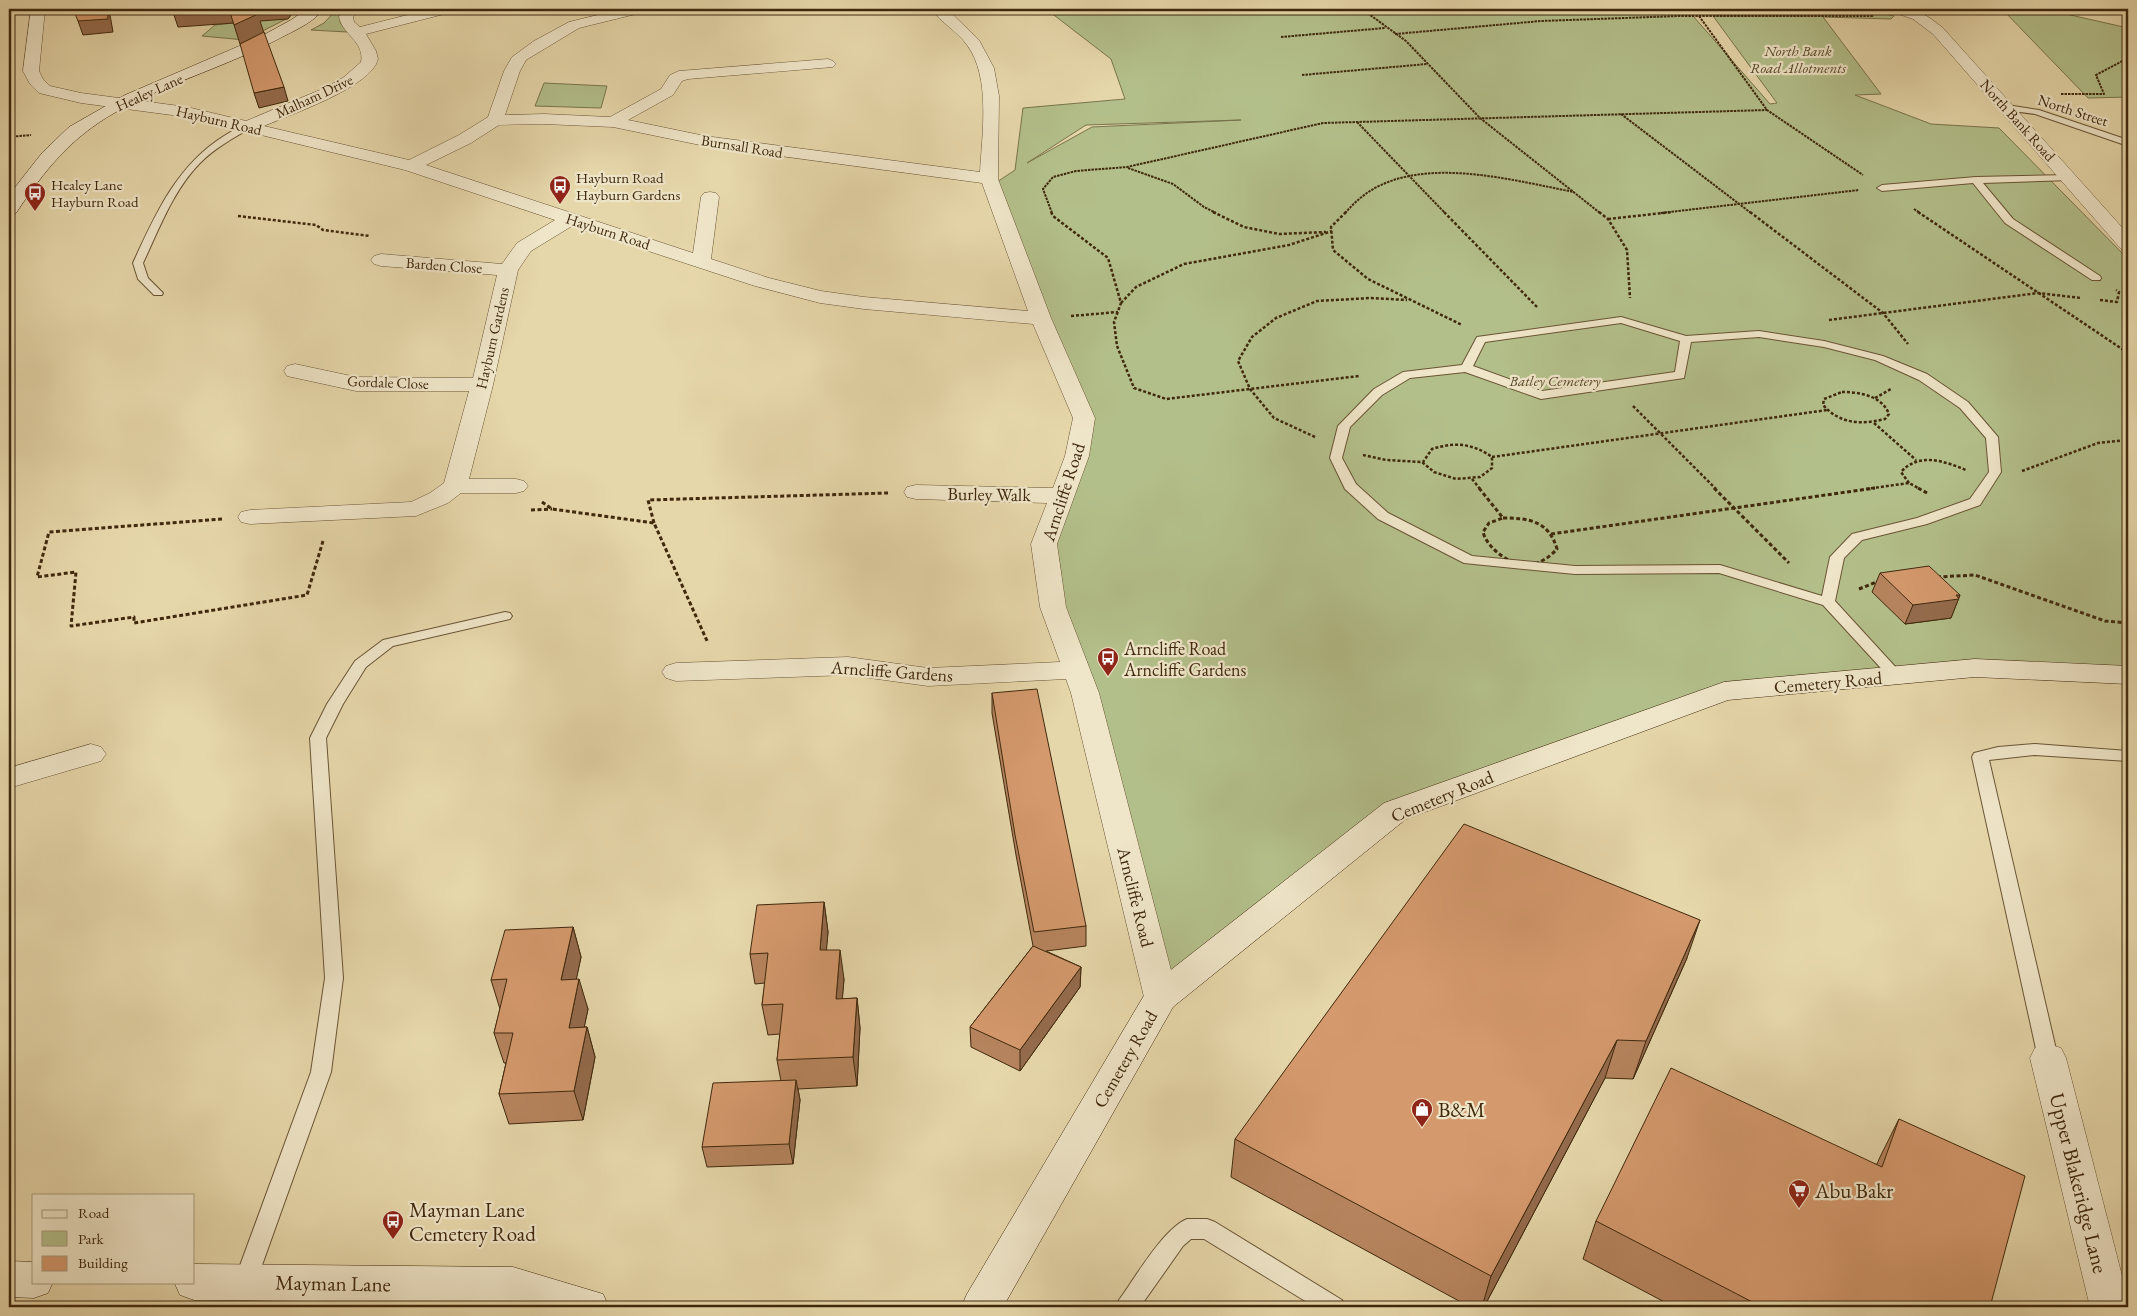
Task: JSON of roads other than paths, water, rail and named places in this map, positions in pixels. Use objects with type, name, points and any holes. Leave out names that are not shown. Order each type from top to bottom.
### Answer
[{"type":"street","name":"Hayburn Road","points":[[38,9],[24,72],[45,90],[81,98],[187,112],[411,166],[701,260],[762,282],[820,297],[864,304],[1041,318]]},
{"type":"street","name":"Healey Lane","points":[[9,209],[20,190],[70,136],[122,103],[267,40],[300,22],[316,9]]},
{"type":"street","points":[[354,9],[346,16],[347,23],[357,32],[447,9]]},
{"type":"street","points":[[411,166],[465,139],[495,120],[512,72],[520,57],[550,37],[574,25],[639,9]]},
{"type":"street","name":"Arncliffe Road","points":[[939,9],[974,43],[986,68],[991,96],[989,179],[1041,318],[1084,418],[1077,456],[1044,544],[1054,607],[1085,692],[1161,997]]},
{"type":"street","name":"North Bank Road","points":[[1898,9],[1918,16],[1938,31],[2128,245]]},
{"type":"street","name":"Malham Drive","points":[[248,126],[338,88],[363,71],[369,62],[370,54],[357,32]]},
{"type":"street","points":[[613,122],[667,92],[676,78],[684,74],[828,64]]},
{"type":"street","name":"Burnsall Road","points":[[495,120],[544,119],[613,122],[705,141],[989,179]]},
{"type":"street","points":[[701,260],[710,197]]},
{"type":"street","name":"Hayburn Gardens","points":[[455,486],[482,385],[508,270],[524,247],[570,219]]},
{"type":"street","name":"Barden Close","points":[[381,260],[450,267],[508,270]]},
{"type":"street","name":"Gordale Close","points":[[295,371],[356,384],[482,385]]},
{"type":"street","points":[[250,517],[416,510],[439,498],[455,486],[516,486]]},
{"type":"street","name":"Burley Walk","points":[[916,492],[1062,496]]},
{"type":"street","name":"Arncliffe Gardens","points":[[676,672],[848,666],[928,677],[1077,670]]},
{"type":"street","name":"Cemetery Road","points":[[981,1307],[1161,997],[1395,812],[1724,691],[1975,668],[2128,676]]},
{"type":"street","points":[[9,778],[91,754]]},
{"type":"street","name":"Upper Blakeridge Lane","points":[[2048,1058],[2110,1307]]},
{"type":"street","points":[[9,1279],[32,1280]]},
{"type":"street","name":"Mayman Lane","points":[[195,1282],[513,1285],[589,1307]]},
{"type":"lane","name":"North Street","points":[[2007,108],[2036,112],[2128,143]]},
{"type":"lane","points":[[158,293],[142,279],[138,263],[155,225],[171,196],[192,166],[228,137],[248,126]]},
{"type":"lane","points":[[1882,188],[1976,180],[2070,178]]},
{"type":"lane","points":[[1976,180],[2009,220],[2096,278]]},
{"type":"lane","points":[[1466,368],[1481,339],[1621,320],[1686,339],[1759,334],[1824,344],[1879,358],[1924,377],[1964,405],[1992,437],[1995,472],[1975,502],[1922,521],[1857,537],[1838,557],[1828,602]]},
{"type":"lane","points":[[1686,339],[1680,375],[1541,395],[1466,368],[1407,375],[1378,392],[1344,426],[1336,458],[1350,486],[1383,516],[1469,560],[1575,570],[1720,569],[1828,602],[1895,676]]},
{"type":"lane","points":[[245,1282],[321,1072],[334,978],[318,738],[335,704],[360,664],[388,644],[504,616]]},
{"type":"lane","points":[[2048,1058],[1980,757],[1996,752],[2026,749],[2128,756]]},
{"type":"lane","points":[[1127,1307],[1175,1239],[1188,1229],[1207,1229],[1334,1307]]},
{"type":"place","name":"Hayburn Road Hayburn Gardens","points":[[560,205]]},
{"type":"place","name":"Healey Lane Hayburn Road","points":[[35,212]]},
{"type":"place","name":"Arncliffe Road Arncliffe Gardens","points":[[1108,677]]},
{"type":"place","name":"B&M","points":[[1422,1128]]},
{"type":"place","name":"Abu Bakr","points":[[1799,1209]]},
{"type":"place","name":"Mayman Lane Cemetery Road","points":[[393,1240]]},
{"type":"park label","name":"North Bank Road Allotments","points":[[1798,58]]},
{"type":"park label","name":"Batley Cemetery","points":[[1555,380]]}]
